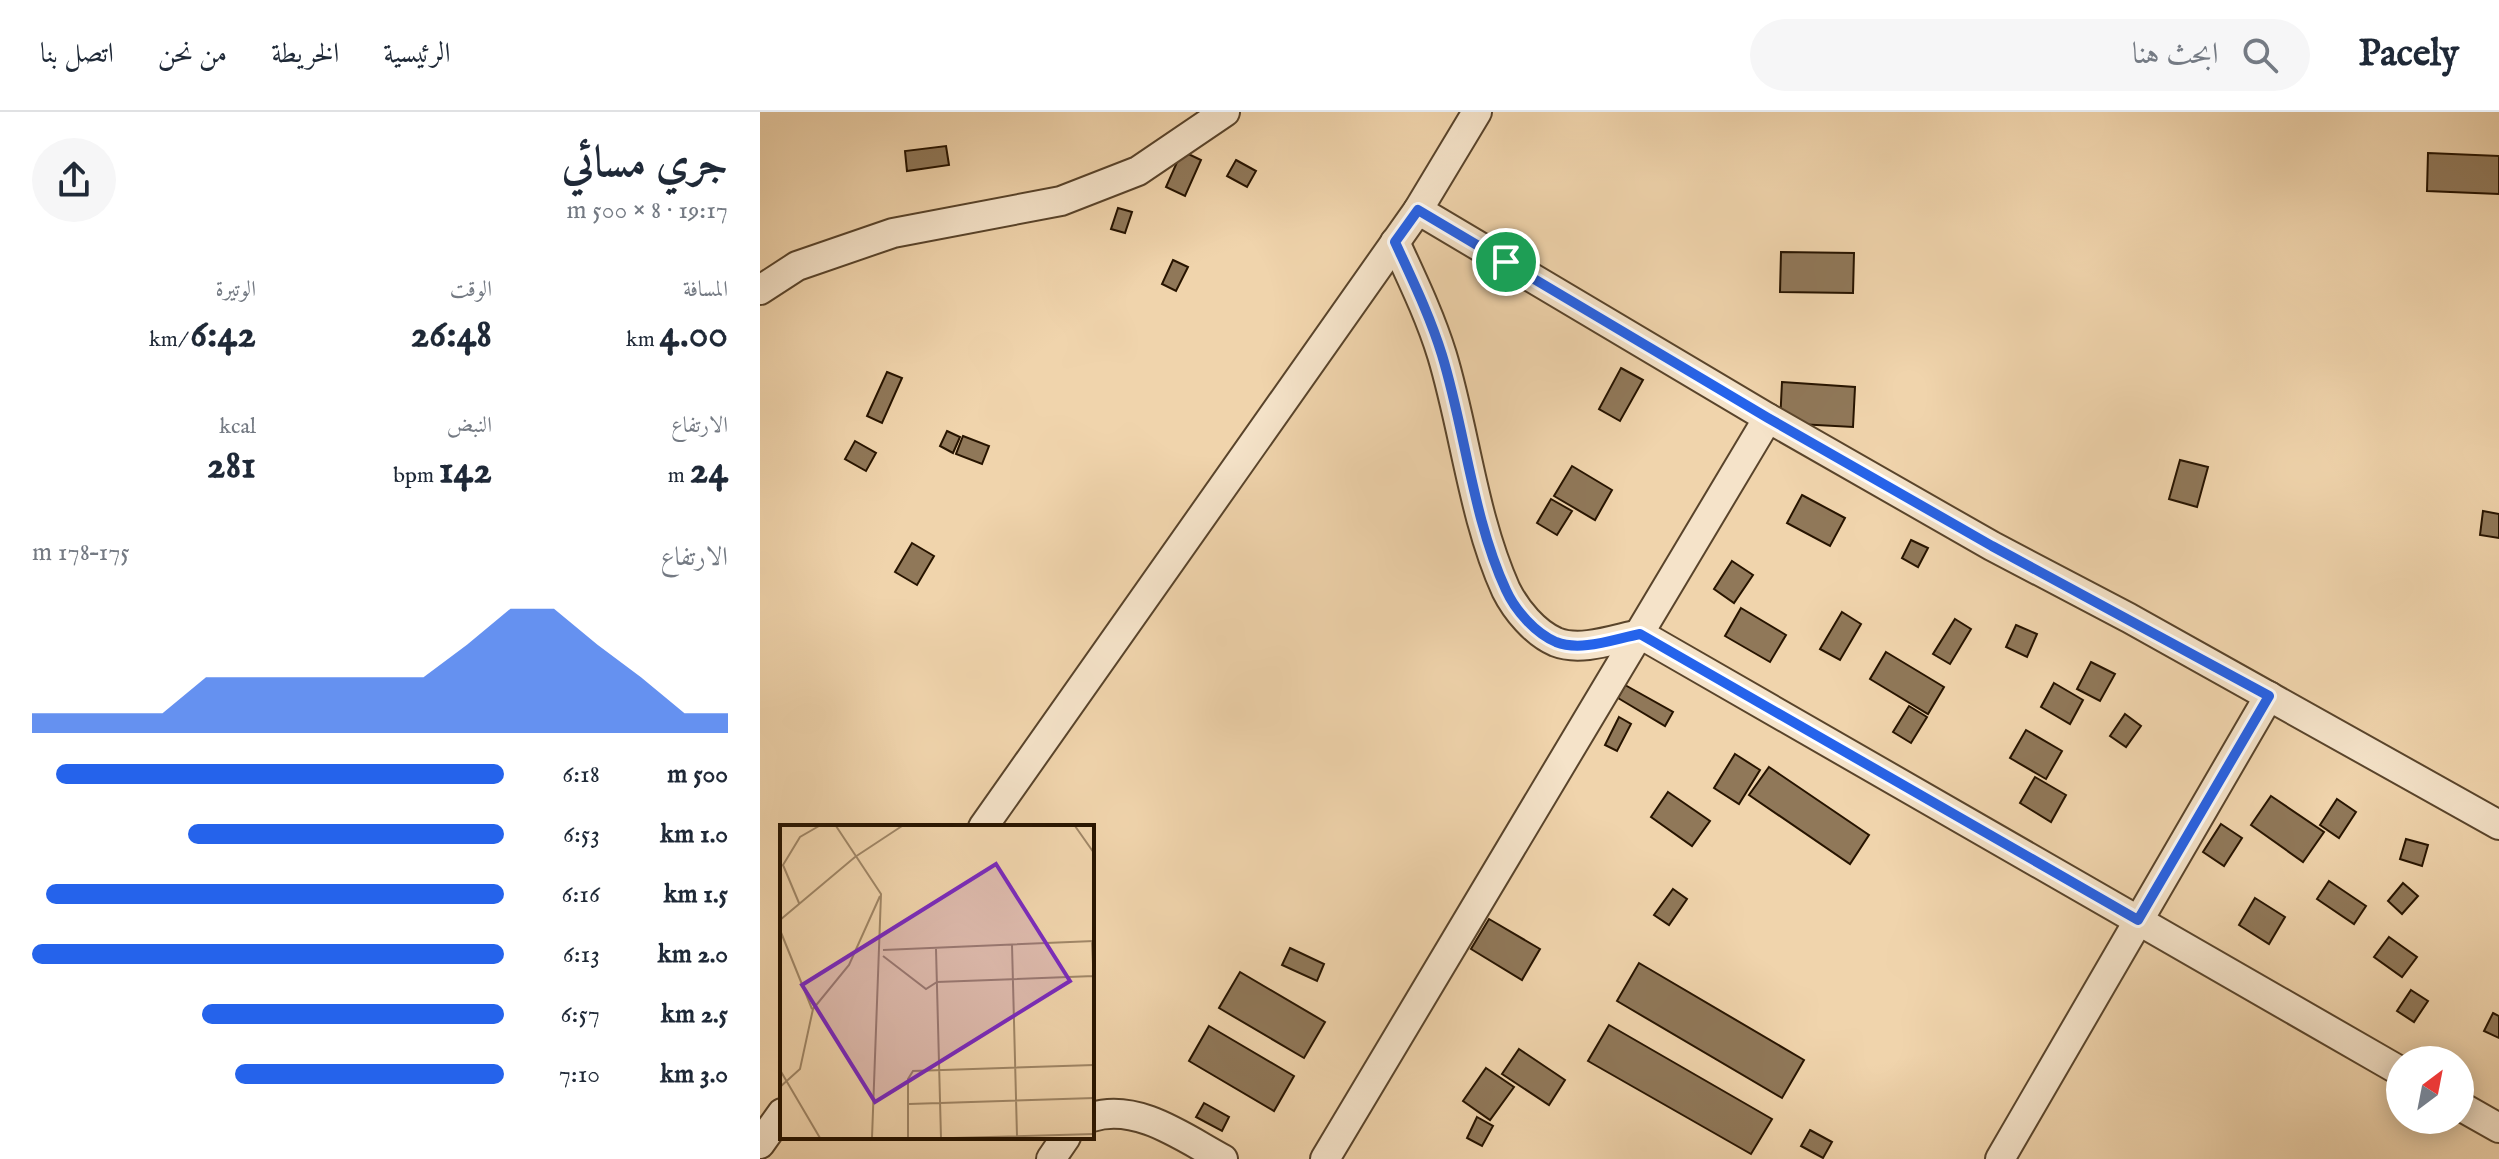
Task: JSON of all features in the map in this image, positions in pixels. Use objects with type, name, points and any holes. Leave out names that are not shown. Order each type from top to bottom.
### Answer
[{"type":"street","points":[[760,290],[797,266],[893,233],[1061,201],[1138,171],[1225,112]]},
{"type":"street","points":[[984,825],[1418,210],[1477,112]]},
{"type":"street","points":[[1418,210],[1768,418],[1992,546],[2499,825]]},
{"type":"street","points":[[1395,242],[1442,355],[1500,575],[1515,605],[1540,631],[1554,641],[1580,645],[1640,634],[2386,1063]]},
{"type":"street","points":[[1325,1159],[1768,418]]},
{"type":"street","points":[[2000,1159],[2269,696]]},
{"type":"street","points":[[1094,1117],[1127,1113],[1170,1130],[1223,1159]]},
{"type":"street","points":[[2474,1114],[2499,1128]]},
{"type":"street","points":[[760,1144],[780,1116]]},
{"type":"street","points":[[1051,1159],[1065,1139]]},
{"type":"building","points":[[946,146],[949,165],[907,171],[905,151]]},
{"type":"building","points":[[1182,151],[1201,160],[1185,196],[1166,187]]},
{"type":"building","points":[[2428,153],[2499,156],[2499,194],[2427,191]]},
{"type":"building","points":[[1236,160],[1256,171],[1247,187],[1227,176]]},
{"type":"building","points":[[1118,208],[1132,212],[1125,233],[1111,229]]},
{"type":"building","points":[[1781,252],[1854,253],[1853,293],[1780,292]]},
{"type":"building","points":[[1173,260],[1188,267],[1176,291],[1162,284]]},
{"type":"building","points":[[1621,368],[1643,380],[1620,421],[1599,409]]},
{"type":"building","points":[[887,372],[902,378],[882,423],[867,416]]},
{"type":"building","points":[[1782,382],[1855,387],[1853,427],[1780,423]]},
{"type":"building","points":[[947,431],[960,437],[953,453],[940,446]]},
{"type":"building","points":[[963,436],[989,446],[982,464],[956,454]]},
{"type":"building","points":[[855,441],[876,453],[866,471],[845,459]]},
{"type":"building","points":[[2180,460],[2208,467],[2197,507],[2169,499]]},
{"type":"building","points":[[1572,466],[1612,490],[1595,520],[1554,496]]},
{"type":"building","points":[[1802,495],[1845,518],[1830,546],[1787,523]]},
{"type":"building","points":[[1551,499],[1572,511],[1557,535],[1537,523]]},
{"type":"building","points":[[2483,511],[2499,514],[2499,538],[2480,535]]},
{"type":"building","points":[[1911,540],[1928,548],[1918,567],[1902,558]]},
{"type":"building","points":[[912,543],[934,556],[917,585],[895,572]]},
{"type":"building","points":[[1732,561],[1753,575],[1734,603],[1714,589]]},
{"type":"building","points":[[1741,608],[1786,635],[1770,662],[1725,636]]},
{"type":"building","points":[[1842,612],[1861,624],[1840,660],[1820,649]]},
{"type":"building","points":[[1955,619],[1971,629],[1950,664],[1933,654]]},
{"type":"building","points":[[2016,625],[2037,634],[2027,657],[2006,647]]},
{"type":"building","points":[[1886,652],[1944,687],[1928,714],[1870,679]]},
{"type":"building","points":[[2091,662],[2115,674],[2100,701],[2077,689]]},
{"type":"building","points":[[2054,683],[2083,700],[2070,724],[2041,707]]},
{"type":"building","points":[[1625,685],[1673,712],[1665,726],[1618,698]]},
{"type":"building","points":[[1909,706],[1927,717],[1911,743],[1893,732]]},
{"type":"building","points":[[2125,714],[2141,726],[2126,747],[2110,736]]},
{"type":"building","points":[[1619,717],[1631,724],[1617,751],[1605,745]]},
{"type":"building","points":[[2026,730],[2062,751],[2046,779],[2010,758]]},
{"type":"building","points":[[1735,754],[1760,770],[1739,804],[1714,788]]},
{"type":"building","points":[[1769,767],[1869,835],[1850,864],[1749,795]]},
{"type":"building","points":[[2035,777],[2066,795],[2051,822],[2020,803]]},
{"type":"building","points":[[1668,792],[1710,821],[1692,846],[1651,817]]},
{"type":"building","points":[[2271,796],[2324,832],[2303,862],[2251,825]]},
{"type":"building","points":[[2337,799],[2356,812],[2339,838],[2320,825]]},
{"type":"building","points":[[2221,824],[2242,838],[2224,866],[2203,852]]},
{"type":"building","points":[[2406,839],[2428,845],[2422,866],[2400,859]]},
{"type":"building","points":[[2329,881],[2366,906],[2354,924],[2317,899]]},
{"type":"building","points":[[2403,883],[2418,896],[2402,914],[2388,901]]},
{"type":"building","points":[[1673,889],[1687,899],[1669,925],[1654,915]]},
{"type":"building","points":[[2255,898],[2285,917],[2269,944],[2239,925]]},
{"type":"building","points":[[1489,919],[1540,949],[1522,980],[1471,949]]},
{"type":"building","points":[[2389,937],[2417,957],[2402,977],[2374,957]]},
{"type":"building","points":[[1290,948],[1324,964],[1317,981],[1282,965]]},
{"type":"building","points":[[1639,963],[1804,1060],[1782,1098],[1617,1001]]},
{"type":"building","points":[[1240,972],[1325,1022],[1304,1058],[1219,1008]]},
{"type":"building","points":[[2411,990],[2428,1001],[2414,1022],[2397,1011]]},
{"type":"building","points":[[2493,1013],[2499,1016],[2499,1038],[2484,1031]]},
{"type":"building","points":[[1609,1025],[1772,1119],[1751,1154],[1588,1061]]},
{"type":"building","points":[[1209,1026],[1294,1076],[1274,1111],[1189,1061]]},
{"type":"building","points":[[1519,1049],[1565,1080],[1549,1105],[1502,1074]]},
{"type":"building","points":[[1486,1068],[1514,1087],[1490,1120],[1463,1101]]},
{"type":"building","points":[[1204,1103],[1229,1117],[1222,1131],[1196,1117]]},
{"type":"building","points":[[1477,1117],[1493,1126],[1482,1146],[1467,1138]]},
{"type":"building","points":[[1810,1130],[1832,1142],[1823,1158],[1801,1146]]},
{"type":"route","points":[[1418,210],[1506,262],[1768,418],[1992,546],[2269,696],[2138,920],[1640,634],[1580,645],[1566,644],[1554,641],[1528,620],[1515,605],[1500,575],[1442,355],[1395,242],[1418,210]]}]
